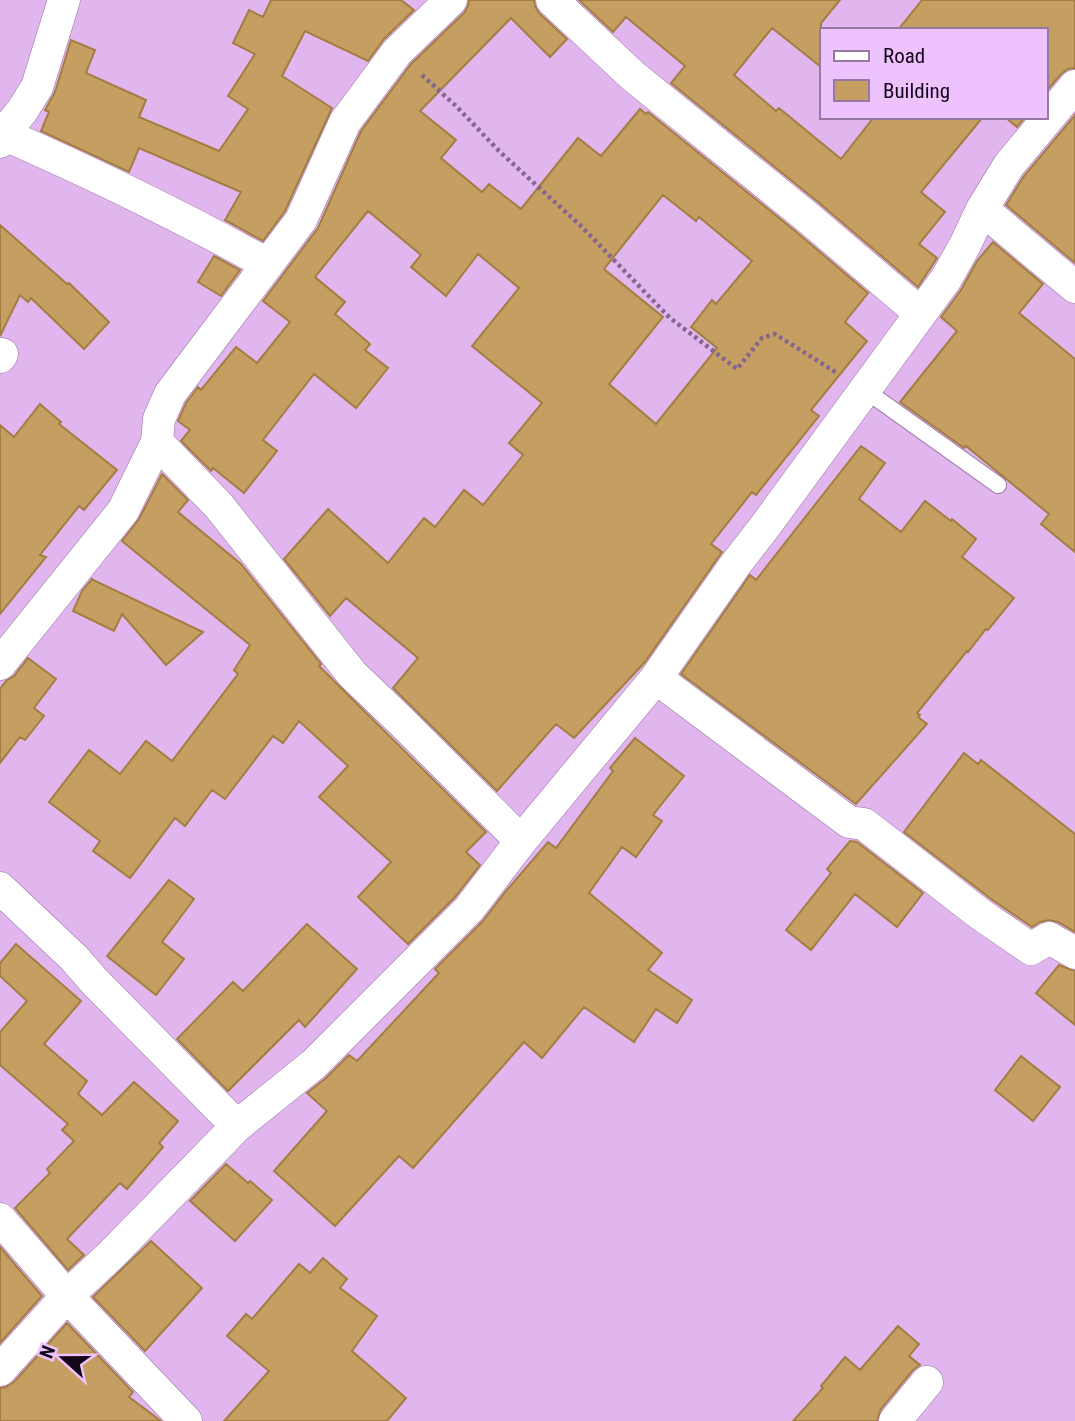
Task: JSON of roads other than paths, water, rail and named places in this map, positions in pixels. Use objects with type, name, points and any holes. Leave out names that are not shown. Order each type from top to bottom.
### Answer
[{"type":"street","points":[[64,0],[37,87],[2,138],[93,174],[268,264]]},
{"type":"street","points":[[0,664],[123,511],[157,442],[159,419],[170,394],[301,220],[345,122],[397,52],[451,0]]},
{"type":"street","points":[[552,0],[633,76],[806,216],[920,313]]},
{"type":"street","points":[[0,1370],[67,1296],[111,1255],[237,1126],[314,1064],[469,909],[521,841],[656,678],[735,565],[946,279],[982,209],[1009,165],[1075,86]]},
{"type":"street","points":[[982,209],[1075,288]]},
{"type":"street","points":[[157,442],[219,506],[352,674],[521,841]]},
{"type":"street","points":[[656,678],[849,822],[864,824],[980,914],[1031,949],[1049,938],[1075,953]]},
{"type":"street","points":[[0,888],[74,958],[237,1126]]},
{"type":"street","points":[[0,1219],[67,1296],[186,1421]]},
{"type":"street","points":[[895,1421],[927,1382]]},
{"type":"lane","points":[[865,390],[998,485]]}]
